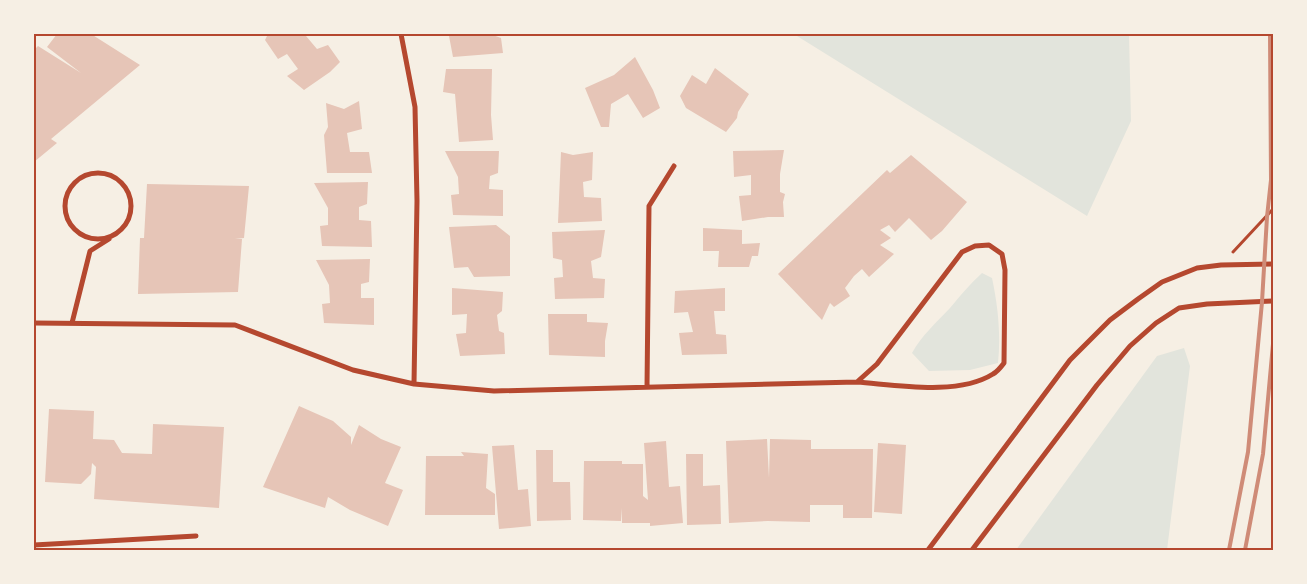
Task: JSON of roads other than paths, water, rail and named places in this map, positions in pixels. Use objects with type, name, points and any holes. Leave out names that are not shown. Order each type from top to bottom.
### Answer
[{"type":"street","points":[[401,34],[415,107],[418,201],[414,384]]},
{"type":"street","points":[[647,387],[649,206],[674,166]]},
{"type":"street","points":[[72,323],[90,251],[116,234],[124,227],[130,217],[131,206],[130,196],[125,186],[117,179],[107,174],[85,176],[76,182],[69,191],[65,201],[65,212],[69,222],[76,231],[84,236],[95,239],[106,239],[116,234]]},
{"type":"street","points":[[34,323],[235,325],[354,370],[414,384],[494,390],[857,382],[930,388],[972,384],[994,374],[1004,363],[1005,270],[1002,254],[989,245],[975,246],[962,252],[877,364],[857,382]]},
{"type":"street","points":[[928,550],[1070,360],[1110,320],[1162,282],[1197,268],[1221,265],[1273,264]]},
{"type":"street","points":[[972,550],[1097,385],[1130,346],[1156,322],[1179,308],[1207,304],[1273,301]]},
{"type":"street","points":[[34,545],[196,536]]},
{"type":"railway","points":[[1229,550],[1248,452],[1262,302],[1271,180],[1270,34]]},
{"type":"railway","points":[[1245,550],[1263,454],[1273,344]]}]
